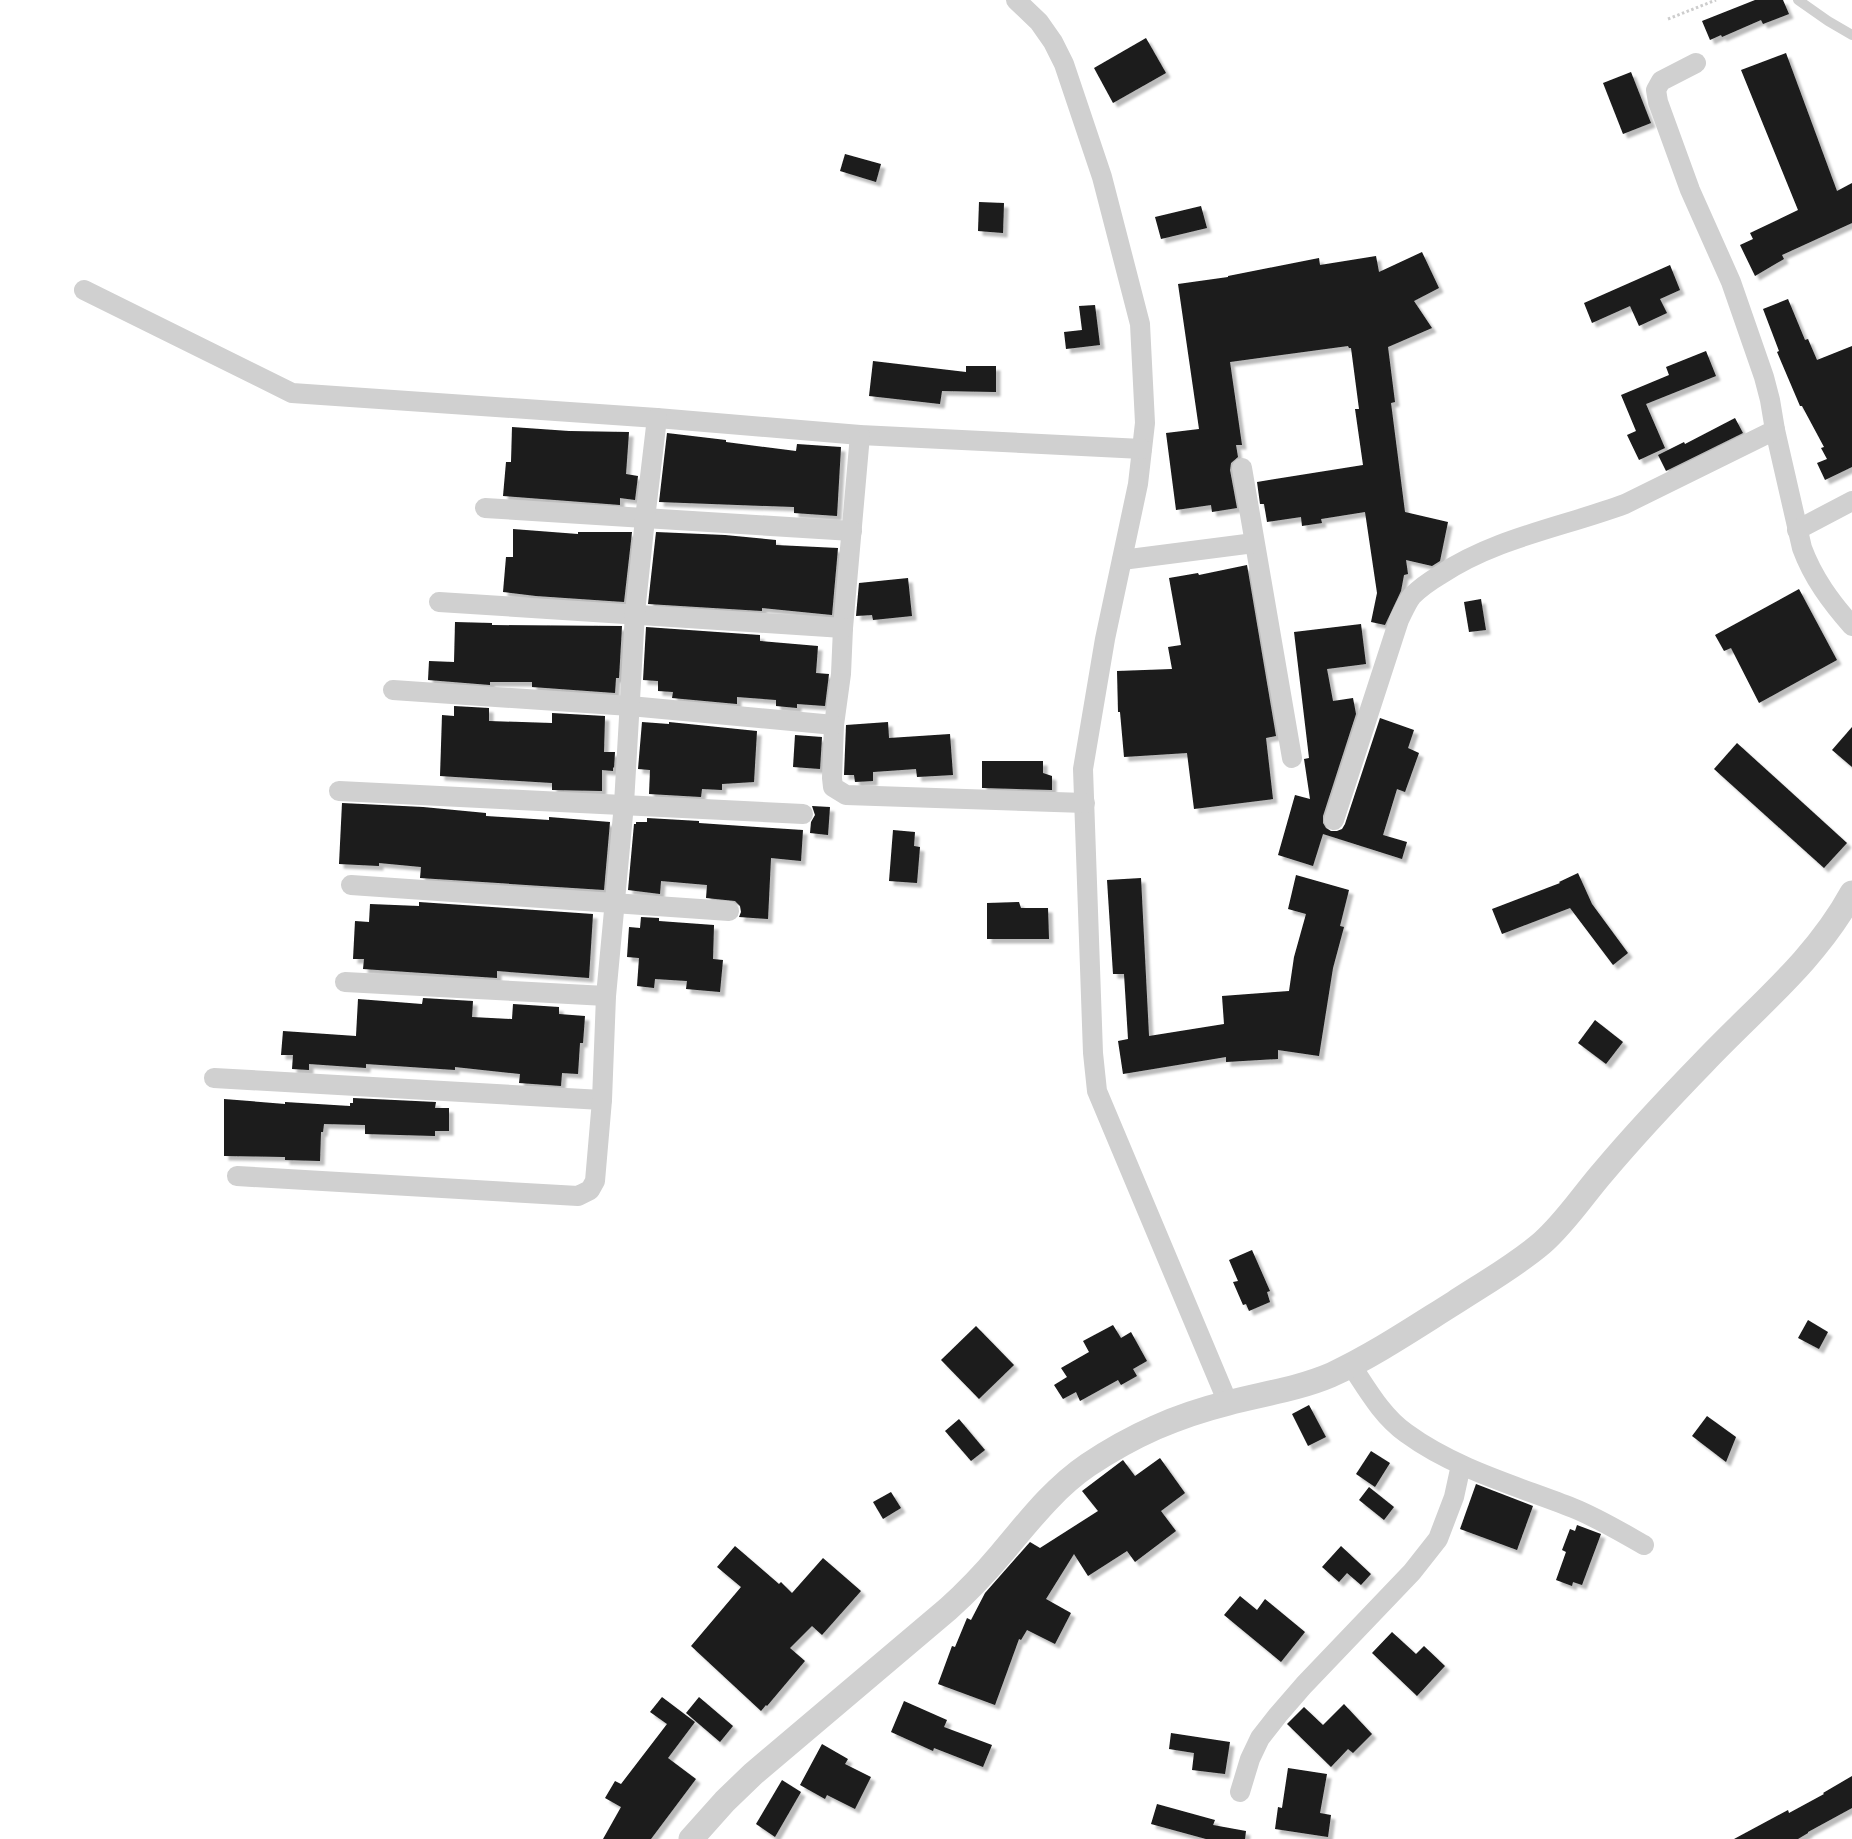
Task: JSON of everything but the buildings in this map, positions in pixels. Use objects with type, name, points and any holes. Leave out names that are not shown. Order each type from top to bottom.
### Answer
[{"type":"street","points":[[1016,0],[1039,22],[1053,42],[1064,64],[1102,177],[1140,324],[1145,423],[1138,484],[1105,638],[1083,769],[1093,1053],[1098,1091],[1228,1402]]},
{"type":"street","points":[[1696,63],[1661,81],[1656,90],[1658,102],[1690,190],[1731,282],[1764,377],[1797,530],[1809,566],[1831,602],[1852,626]]},
{"type":"street","points":[[84,290],[292,393],[657,418],[860,435],[1142,449]]},
{"type":"street","points":[[237,1176],[578,1196],[590,1190],[595,1181],[602,1100],[606,996],[624,804],[636,614],[644,519],[657,418]]},
{"type":"street","points":[[1334,820],[1399,620],[1411,597],[1424,585],[1467,559],[1496,546],[1625,504],[1774,430]]},
{"type":"street","points":[[860,435],[843,628],[841,674],[834,726],[832,782],[838,791],[846,795],[1084,803]]},
{"type":"street","points":[[1242,468],[1292,758]]},
{"type":"street","points":[[1797,530],[1852,501]]},
{"type":"street","points":[[485,508],[852,531]]},
{"type":"street","points":[[1122,560],[1254,543]]},
{"type":"street","points":[[439,602],[843,628]]},
{"type":"street","points":[[393,690],[630,706],[834,726]]},
{"type":"street","points":[[340,791],[803,814]]},
{"type":"street","points":[[351,885],[729,910]]},
{"type":"street","points":[[691,1839],[725,1801],[754,1774],[948,1610],[976,1583],[1031,1519],[1068,1480],[1136,1435],[1162,1424],[1228,1402],[1261,1396],[1303,1384],[1328,1376],[1351,1365],[1402,1336],[1477,1288],[1541,1243],[1565,1220],[1642,1126],[1803,963],[1832,925],[1852,893]]},
{"type":"street","points":[[345,982],[606,996]]},
{"type":"street","points":[[214,1078],[602,1100]]},
{"type":"street","points":[[1351,1365],[1384,1413],[1405,1432],[1461,1465],[1598,1519],[1644,1545]]},
{"type":"street","points":[[1240,1792],[1250,1759],[1260,1738],[1304,1685],[1412,1572],[1438,1539],[1454,1497],[1461,1465]]},
{"type":"lane","points":[[1798,0],[1828,21],[1852,34]]},
{"type":"path","points":[[1668,19],[1716,0]]}]
